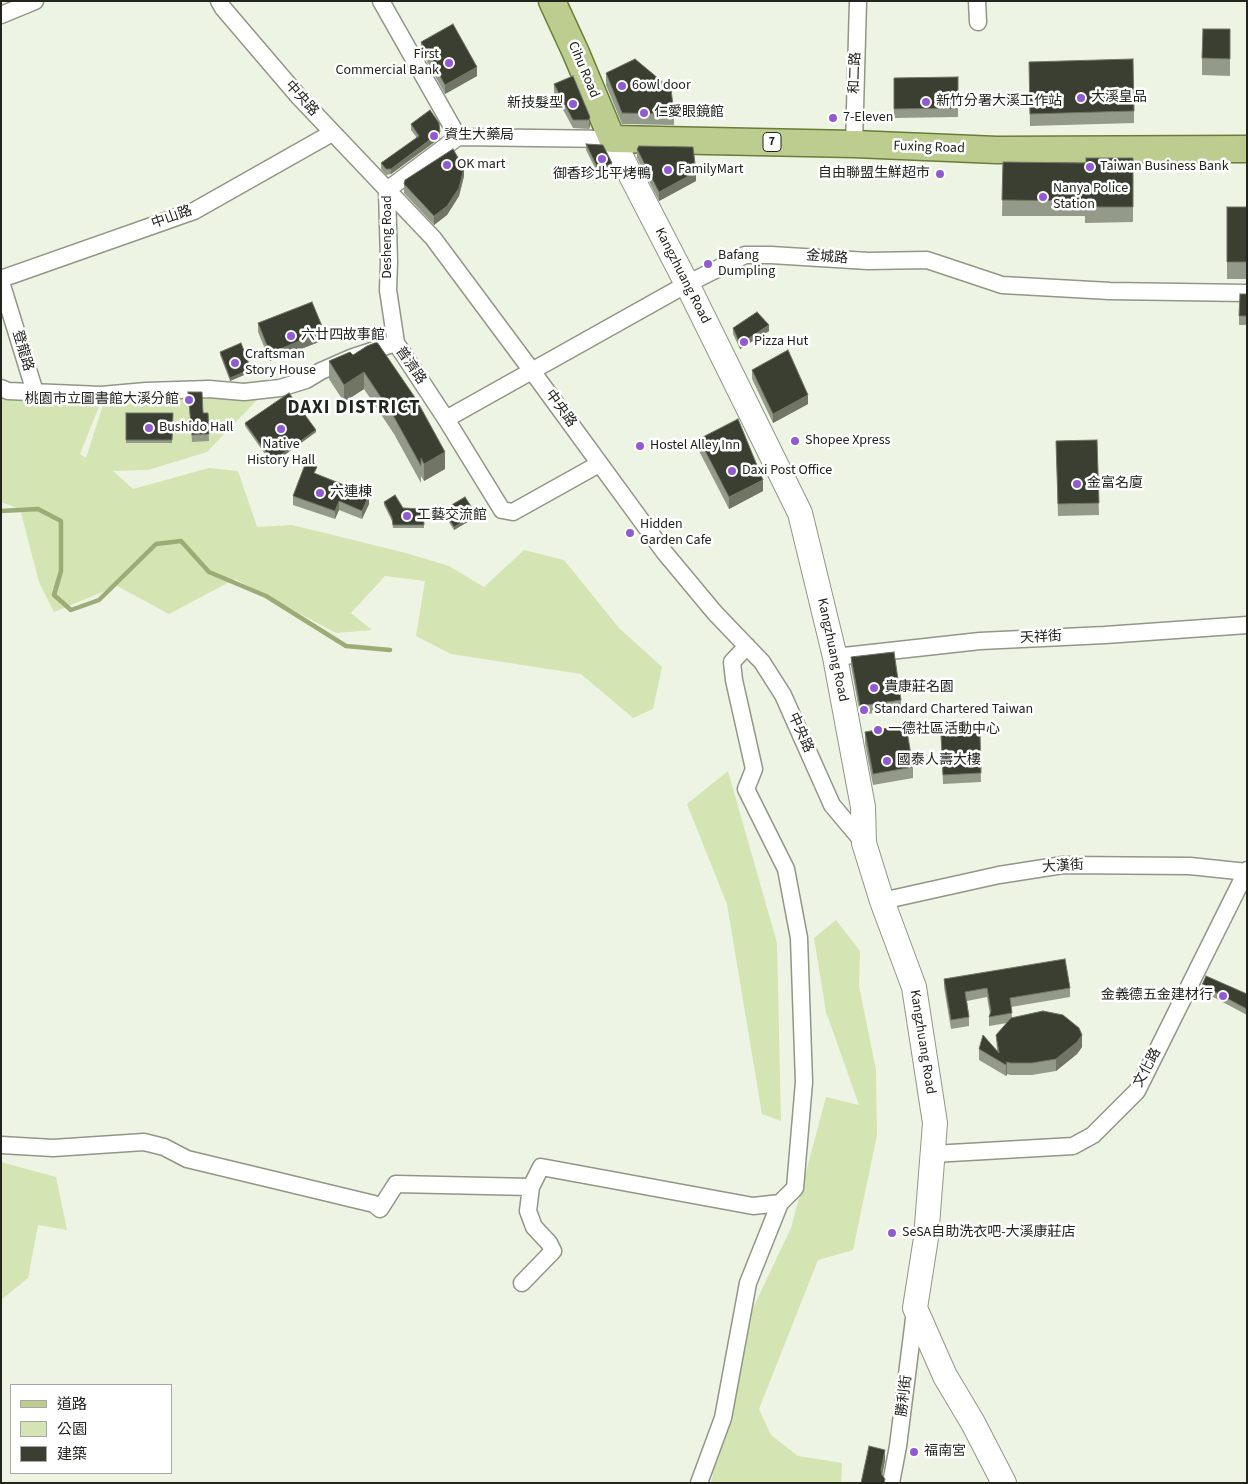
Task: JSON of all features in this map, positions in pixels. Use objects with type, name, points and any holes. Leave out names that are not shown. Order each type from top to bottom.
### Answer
[{"type":"main road","name":"Cihu Road","points":[[552,1],[612,138]]},
{"type":"main road","name":"Fuxing Road","points":[[612,138],[854,144],[997,150],[1247,150]]},
{"type":"street","points":[[1,15],[35,1]]},
{"type":"street","name":"中央路","points":[[219,1],[292,90],[332,134],[434,238],[664,554],[715,613],[762,662],[783,694],[832,804],[864,843]]},
{"type":"street","points":[[381,1],[458,137],[612,138]]},
{"type":"street","name":"和二路","points":[[854,144],[858,1]]},
{"type":"street","points":[[977,1],[978,22]]},
{"type":"street","name":"中山路","points":[[1,280],[194,211],[332,134]]},
{"type":"street","name":"Desheng Road","points":[[396,343],[388,290],[389,262],[386,190],[458,137]]},
{"type":"street","name":"Kangzhuang Road","points":[[612,138],[687,284],[800,513],[835,657],[863,807],[864,843],[882,901],[914,987],[935,1123],[926,1238],[915,1308]]},
{"type":"street","name":"金城路","points":[[446,419],[687,284],[745,254],[868,261],[927,260],[1002,285],[1110,291],[1247,293]]},
{"type":"street","name":"登龍路","points":[[1,280],[35,392]]},
{"type":"street","name":"普濟路","points":[[1,388],[8,391],[101,395],[209,389],[244,392],[280,388],[306,380],[353,357],[396,343],[502,510],[513,512],[599,464]]},
{"type":"street","name":"天祥街","points":[[835,657],[980,641],[1247,625]]},
{"type":"street","points":[[699,1483],[723,1418],[748,1282],[780,1203],[795,1188],[804,1082],[799,938],[786,869],[746,789],[754,769],[734,680],[732,662],[747,646]]},
{"type":"street","name":"大漢街","points":[[882,901],[999,875],[1063,865],[1190,866],[1246,871]]},
{"type":"street","name":"文化路","points":[[932,1154],[1073,1146],[1093,1135],[1137,1091],[1246,871]]},
{"type":"street","points":[[1,1145],[53,1148],[144,1142],[164,1147],[187,1159],[374,1204],[380,1209],[396,1184],[531,1187]]},
{"type":"street","points":[[522,1283],[553,1251],[549,1243],[534,1226],[528,1211],[531,1187],[541,1167],[753,1206],[780,1203]]},
{"type":"street","points":[[915,1308],[946,1376],[974,1423],[1004,1483]]},
{"type":"street","name":"勝利街","points":[[891,1483],[898,1446],[915,1308]]},
{"type":"green space","points":[[277,379],[207,452],[148,470],[113,471],[133,489],[209,468],[238,471],[257,527],[292,525],[406,553],[449,566],[484,587],[524,550],[564,560],[619,628],[662,667],[653,709],[633,718],[581,674],[451,654],[416,636],[425,581],[385,576],[351,613],[372,630],[336,633],[235,579],[169,614],[117,586],[54,612],[39,582],[20,509],[1,502],[1,399],[100,404],[80,454],[86,458],[105,399]]},
{"type":"green space","points":[[728,771],[777,943],[781,1121],[762,1114],[727,904],[687,804]]},
{"type":"green space","points":[[836,920],[860,951],[859,986],[876,1070],[877,1135],[853,1250],[818,1260],[759,1409],[771,1435],[798,1456],[842,1463],[841,1483],[711,1483],[744,1327],[791,1228],[826,1097],[859,1105],[826,1012],[814,938]]},
{"type":"green space","points":[[1,1162],[56,1177],[67,1230],[38,1225],[28,1278],[1,1300]]},
{"type":"building","name":"First Commercial Bank","points":[[453,24],[477,67],[445,85],[421,42]]},
{"type":"building","points":[[1203,29],[1230,29],[1230,59],[1202,58]]},
{"type":"building","points":[[635,59],[671,89],[674,114],[622,113],[606,73]]},
{"type":"building","name":"大溪皇品","points":[[1133,59],[1134,111],[1030,114],[1029,62]]},
{"type":"building","name":"新技髮型","points":[[573,76],[590,117],[589,120],[573,120],[554,84]]},
{"type":"building","name":"新竹分署大溪工作站","points":[[958,77],[958,108],[894,109],[894,78]]},
{"type":"building","points":[[430,110],[439,123],[440,132],[391,169],[386,169],[381,163],[419,136],[411,124]]},
{"type":"building","points":[[586,144],[603,145],[612,163],[599,171]]},
{"type":"building","name":"FamilyMart","points":[[639,146],[693,147],[696,172],[659,192],[637,149]]},
{"type":"building","points":[[453,149],[464,168],[459,188],[447,206],[434,216],[404,184],[405,180]]},
{"type":"building","points":[[1086,158],[1133,158],[1133,207],[1085,207],[1085,201],[1002,200],[1003,162],[1086,163]]},
{"type":"building","points":[[1227,207],[1247,207],[1247,262],[1227,262]]},
{"type":"building","points":[[1240,294],[1247,294],[1247,316],[1239,316]]},
{"type":"building","name":"六廿四故事館","points":[[312,302],[324,331],[270,353],[258,323]]},
{"type":"building","name":"Pizza Hut","points":[[757,312],[769,325],[740,344],[733,328]]},
{"type":"building","points":[[377,342],[416,399],[445,452],[424,464],[421,458],[421,466],[394,417],[364,372],[344,385],[329,361],[350,352],[353,355]]},
{"type":"building","name":"Craftsman Story House","points":[[241,343],[251,369],[230,378],[220,352]]},
{"type":"building","points":[[788,350],[808,395],[773,414],[752,370]]},
{"type":"building","points":[[188,392],[202,392],[203,413],[208,413],[209,434],[192,435]]},
{"type":"building","name":"Native History Hall","points":[[289,393],[316,430],[272,461],[245,423]]},
{"type":"building","name":"Bushido Hall","points":[[126,413],[173,413],[172,440],[126,440]]},
{"type":"building","name":"Daxi Post Office","points":[[738,419],[763,480],[729,497],[699,439]]},
{"type":"building","name":"金富名廈","points":[[1097,440],[1099,503],[1058,504],[1056,441]]},
{"type":"building","name":"六連棟","points":[[306,462],[317,467],[314,473],[369,495],[362,511],[339,501],[335,511],[293,496]]},
{"type":"building","name":"工藝交流館","points":[[395,495],[403,508],[423,509],[424,525],[393,525],[392,518],[384,502]]},
{"type":"building","points":[[465,497],[476,514],[454,527],[443,510]]},
{"type":"building","name":"貴康莊名園","points":[[894,652],[901,700],[860,706],[851,657]]},
{"type":"building","name":"國泰人壽大樓","points":[[906,725],[913,767],[873,774],[865,732]]},
{"type":"building","points":[[980,733],[981,773],[943,775],[941,735]]},
{"type":"building","points":[[1065,959],[1070,988],[1010,998],[1012,1013],[989,1017],[991,1011],[987,988],[965,992],[969,1017],[951,1020],[944,979]]},
{"type":"building","points":[[1206,976],[1247,994],[1247,1009],[1202,985]]},
{"type":"building","points":[[1043,1011],[1063,1015],[1079,1028],[1082,1035],[1077,1042],[1056,1059],[1032,1063],[1006,1062],[1006,1065],[979,1049],[983,1035],[999,1053],[996,1035],[1011,1018]]},
{"type":"building","points":[[869,1446],[885,1450],[881,1470],[885,1479],[884,1483],[861,1483]]},
{"type":"waterway","points":[[1,511],[38,509],[61,521],[61,571],[54,595],[71,610],[99,600],[156,544],[181,541],[209,572],[266,596],[346,646],[390,650]]},
{"type":"place","name":"First Commercial Bank","points":[[449,63]]},
{"type":"place","name":"6owl door","points":[[622,86]]},
{"type":"place","name":"大溪皇品","points":[[1081,98]]},
{"type":"place","name":"新竹分署大溪工作站","points":[[926,102]]},
{"type":"place","name":"新技髮型","points":[[573,104]]},
{"type":"place","name":"仁愛眼鏡館","points":[[644,113]]},
{"type":"place","name":"7-Eleven","points":[[833,118]]},
{"type":"place","name":"資生大藥局","points":[[434,136]]},
{"type":"place","name":"御香珍北平烤鴨","points":[[602,159]]},
{"type":"place","name":"OK mart","points":[[447,165]]},
{"type":"place","name":"Taiwan Business Bank","points":[[1090,167]]},
{"type":"place","name":"FamilyMart","points":[[668,170]]},
{"type":"place","name":"自由聯盟生鮮超市","points":[[940,174]]},
{"type":"place","name":"Nanya Police Station","points":[[1043,197]]},
{"type":"place","name":"Bafang Dumpling","points":[[708,264]]},
{"type":"place","name":"六廿四故事館","points":[[291,336]]},
{"type":"place","name":"Pizza Hut","points":[[744,342]]},
{"type":"place","name":"Craftsman Story House","points":[[235,363]]},
{"type":"place","name":"桃園市立圖書館大溪分館","points":[[189,400]]},
{"type":"place","name":"Bushido Hall","points":[[149,428]]},
{"type":"place","name":"Native History Hall","points":[[281,429]]},
{"type":"place","name":"Shopee Xpress","points":[[795,441]]},
{"type":"place","name":"Hostel Alley Inn","points":[[640,446]]},
{"type":"place","name":"Daxi Post Office","points":[[732,471]]},
{"type":"place","name":"金富名廈","points":[[1077,484]]},
{"type":"place","name":"六連棟","points":[[320,493]]},
{"type":"place","name":"工藝交流館","points":[[407,516]]},
{"type":"place","name":"Hidden Garden Cafe","points":[[630,533]]},
{"type":"place","name":"貴康莊名園","points":[[874,688]]},
{"type":"place","name":"Standard Chartered Taiwan","points":[[864,710]]},
{"type":"place","name":"一德社區活動中心","points":[[878,730]]},
{"type":"place","name":"國泰人壽大樓","points":[[887,761]]},
{"type":"place","name":"金義德五金建材行","points":[[1223,996]]},
{"type":"place","name":"SeSA自助洗衣吧-大溪康莊店","points":[[892,1233]]},
{"type":"place","name":"福南宮","points":[[914,1452]]},
{"type":"district","name":"DAXI DISTRICT","points":[[354,409]]}]
